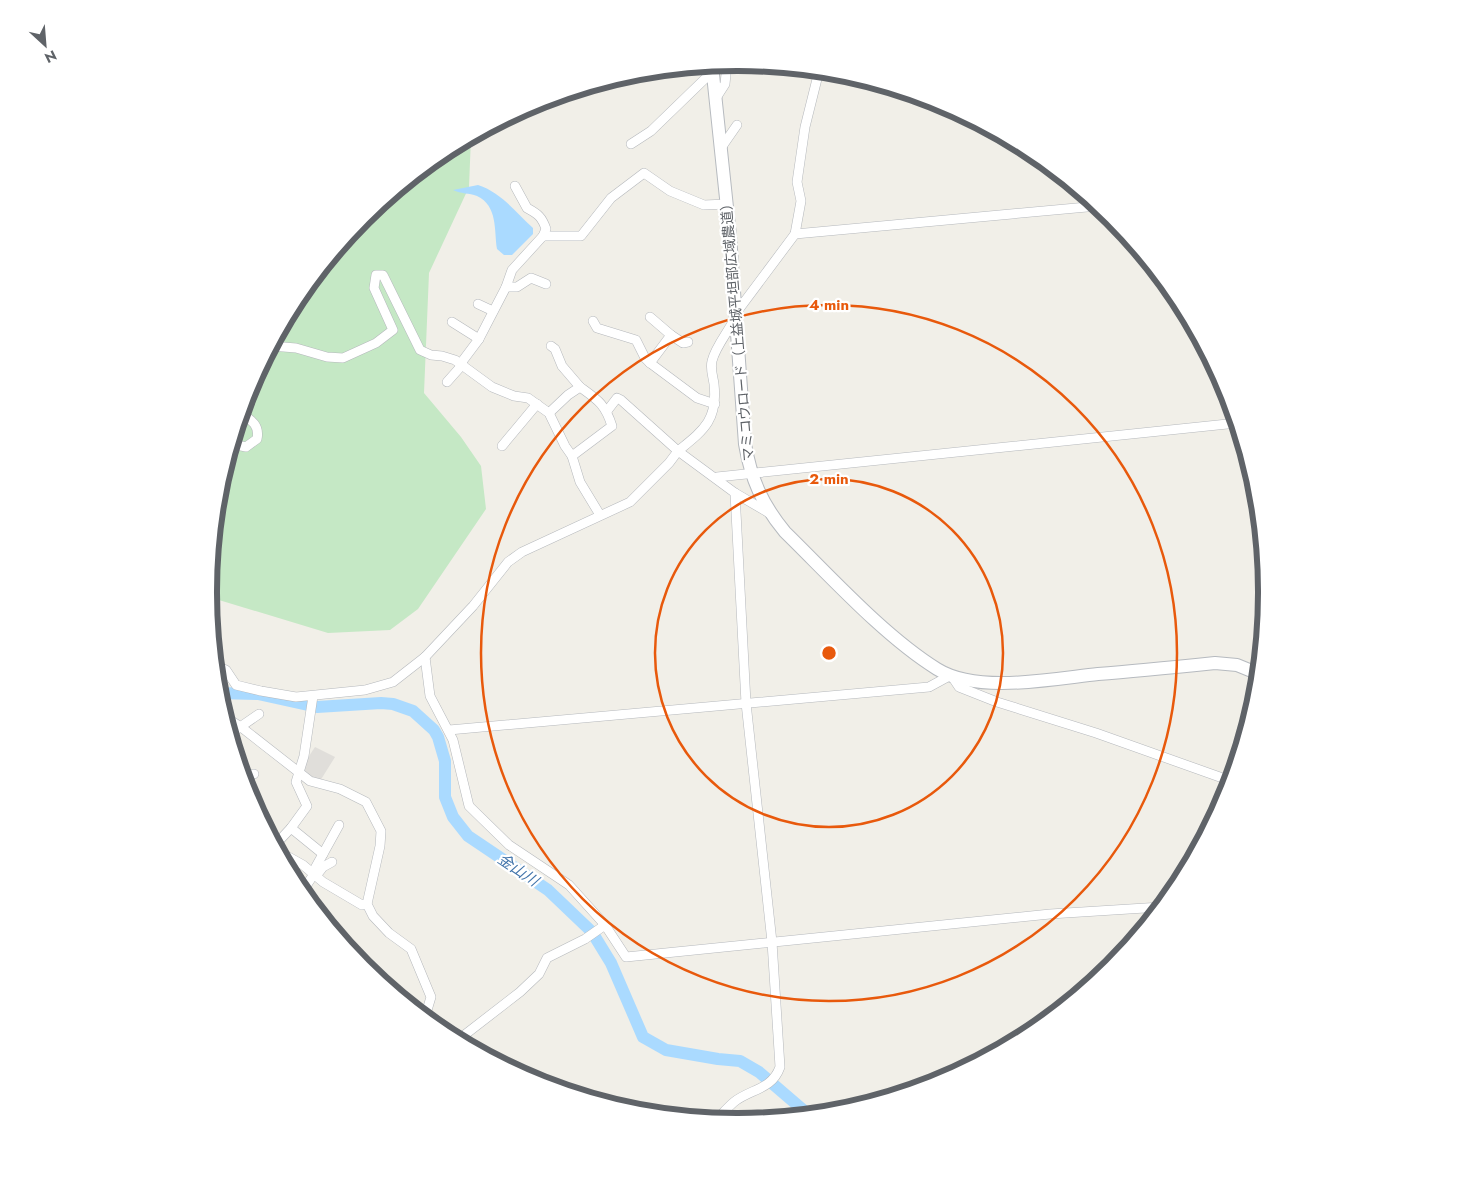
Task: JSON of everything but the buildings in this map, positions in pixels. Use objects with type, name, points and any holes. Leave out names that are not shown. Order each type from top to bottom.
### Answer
[{"type":"street","points":[[716,98],[724,84],[726,71]]},
{"type":"street","points":[[631,144],[650,131],[708,72]]},
{"type":"street","name":"マミコウロード（上益城平坦部広域農道）","points":[[712,72],[727,204],[734,322],[745,444],[750,472],[769,513],[785,532],[899,640],[937,669],[951,675],[968,679],[1019,682],[1215,663],[1237,665],[1252,671]]},
{"type":"street","points":[[222,668],[226,670],[236,684],[269,693],[296,697],[365,690],[393,682],[425,657],[474,606],[508,562],[522,552],[630,502],[669,464],[678,451],[703,431],[714,412],[715,404],[711,363],[734,322],[739,309],[795,234],[801,202],[797,182],[805,127],[817,78]]},
{"type":"street","points":[[721,148],[737,125]]},
{"type":"street","points":[[543,236],[581,236],[611,198],[644,173],[670,191],[704,205],[727,204]]},
{"type":"street","points":[[447,382],[479,339],[506,287],[512,270],[543,236],[546,229],[540,216],[527,208],[515,186]]},
{"type":"street","points":[[795,234],[1088,207]]},
{"type":"street","points":[[279,347],[296,348],[327,357],[343,358],[376,343],[393,330],[374,288],[376,275],[383,275],[420,350],[431,355],[442,356],[462,363],[492,387],[514,396],[528,398],[549,413],[564,446],[572,456],[580,482],[600,515]]},
{"type":"street","points":[[506,287],[517,287],[531,278],[546,284]]},
{"type":"street","points":[[478,304],[493,311]]},
{"type":"street","points":[[650,317],[682,343],[688,342]]},
{"type":"street","points":[[452,322],[479,339]]},
{"type":"street","points":[[592,322],[598,328],[636,340],[645,358],[650,363],[697,398],[715,404]]},
{"type":"street","points":[[650,363],[671,335]]},
{"type":"street","points":[[551,346],[555,349],[562,366],[580,387],[602,402],[608,411],[612,426],[572,456]]},
{"type":"street","points":[[549,413],[568,395],[580,387]]},
{"type":"street","points":[[608,411],[617,398],[621,400],[678,451],[717,477],[735,493],[769,513]]},
{"type":"street","points":[[502,446],[537,404]]},
{"type":"street","points":[[238,445],[246,447],[257,438],[259,431],[254,423],[247,417]]},
{"type":"street","points":[[717,477],[750,472],[1230,424]]},
{"type":"street","points":[[724,1113],[734,1102],[762,1089],[778,1075],[780,1067],[772,942],[746,703],[735,493]]},
{"type":"street","points":[[425,657],[430,696],[453,740],[469,806],[509,846],[568,885],[626,957],[1050,914],[1152,908]]},
{"type":"street","points":[[448,730],[930,687],[951,675],[960,687],[997,702],[1096,733],[1224,778]]},
{"type":"street","points":[[280,840],[307,806],[296,782],[300,772],[299,767],[304,756],[313,696]]},
{"type":"street","points":[[235,731],[259,714]]},
{"type":"street","points":[[233,722],[317,785],[340,790],[366,802],[381,832],[380,846],[367,904],[373,916],[388,933],[412,949],[431,997],[427,1010]]},
{"type":"street","points":[[250,774],[254,774]]},
{"type":"street","points":[[307,884],[339,825]]},
{"type":"street","points":[[291,828],[323,854]]},
{"type":"street","points":[[292,860],[323,882],[362,905],[367,904]]},
{"type":"street","points":[[314,874],[323,866],[332,862]]},
{"type":"street","points":[[464,1035],[520,992],[539,974],[547,958],[586,939],[603,927]]},
{"type":"shaded area","points":[[315,747],[335,757],[320,781],[300,770]]},
{"type":"green space","points":[[471,145],[469,187],[429,273],[424,393],[461,437],[481,466],[486,509],[418,609],[390,630],[328,633],[217,599],[221,524],[234,457],[256,393],[270,362],[324,275],[369,224],[394,200],[420,179]]},
{"type":"water","points":[[478,185],[501,198],[533,228],[533,234],[512,255],[504,255],[497,249],[494,219],[489,206],[484,200],[477,196],[453,190]]},
{"type":"waterway","name":"金山川","points":[[227,693],[258,694],[317,707],[381,703],[393,704],[413,711],[434,730],[438,737],[445,761],[445,797],[453,817],[468,836],[548,890],[592,932],[611,963],[643,1037],[666,1050],[740,1061],[759,1072],[801,1108]]}]
